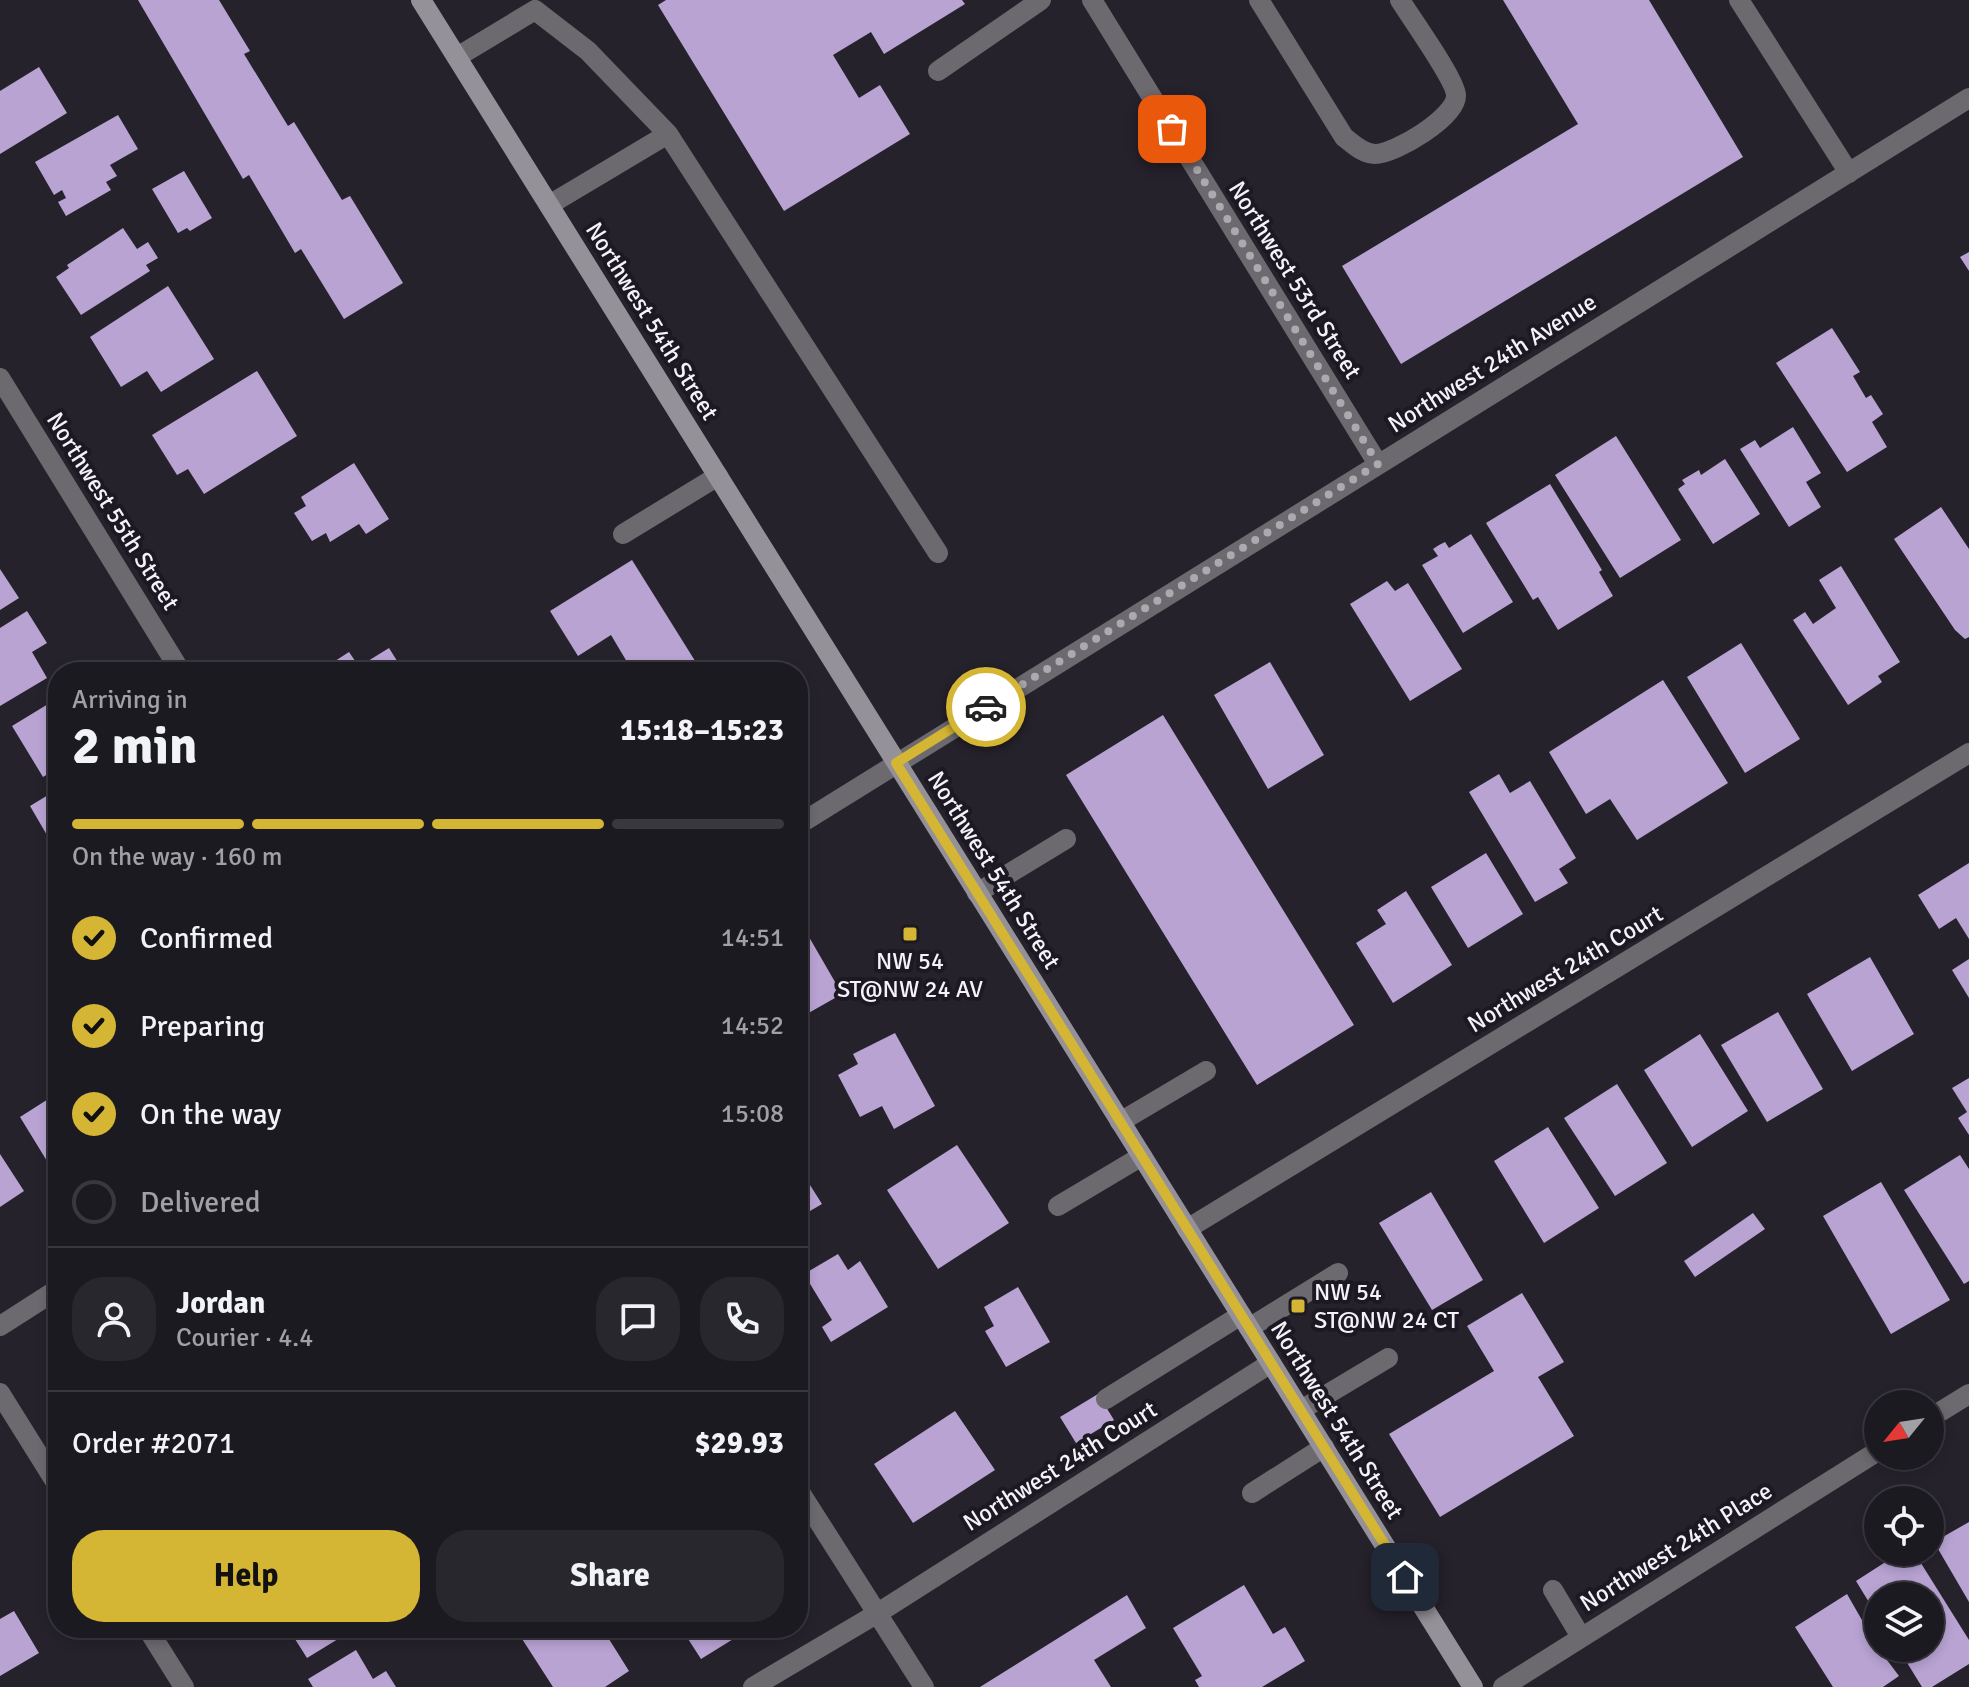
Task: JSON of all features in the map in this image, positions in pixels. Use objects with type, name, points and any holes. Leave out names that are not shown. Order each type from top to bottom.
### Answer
[{"type":"main road","name":"Northwest 54th Street","points":[[421,0],[1473,1687]]},
{"type":"street","points":[[938,71],[1041,0]]},
{"type":"street","name":"Northwest 53rd Street","points":[[1092,0],[1378,464]]},
{"type":"street","points":[[1259,0],[1344,137],[1360,150],[1373,154],[1388,152],[1444,119],[1455,105],[1456,92],[1400,0]]},
{"type":"street","points":[[1739,0],[1849,173]]},
{"type":"street","points":[[457,57],[535,10],[588,51],[668,134],[938,553]]},
{"type":"street","name":"Northwest 24th Avenue","points":[[808,819],[1969,98]]},
{"type":"street","points":[[549,205],[668,134]]},
{"type":"street","name":"Northwest 55th Street","points":[[0,378],[175,662]]},
{"type":"street","points":[[623,534],[718,476]]},
{"type":"street","name":"Northwest 24th Court","points":[[1187,1229],[1969,753]]},
{"type":"street","points":[[977,893],[1066,839]]},
{"type":"street","points":[[1120,1122],[1206,1071]]},
{"type":"street","points":[[1058,1206],[1142,1156]]},
{"type":"street","points":[[1106,1399],[1338,1273]]},
{"type":"street","points":[[0,1326],[48,1295]]},
{"type":"street","points":[[1301,1410],[1388,1358]]},
{"type":"street","name":"Northwest 24th Court","points":[[753,1687],[878,1613],[1271,1363]]},
{"type":"street","points":[[0,1393],[48,1470]]},
{"type":"street","points":[[1944,1409],[1969,1394]]},
{"type":"street","points":[[1252,1493],[1324,1447]]},
{"type":"street","name":"Northwest 24th Place","points":[[1503,1687],[1864,1460]]},
{"type":"street","points":[[808,1504],[924,1687]]},
{"type":"street","points":[[1553,1590],[1581,1637]]},
{"type":"street","points":[[153,1638],[184,1687]]},
{"type":"building","points":[[138,0],[219,0],[250,51],[244,54],[288,126],[294,122],[342,200],[350,196],[403,283],[344,319],[301,249],[295,253],[249,175],[243,179]]},
{"type":"building","points":[[666,0],[962,0],[965,4],[884,54],[871,32],[833,55],[859,98],[880,85],[910,134],[784,211],[658,5]]},
{"type":"building","points":[[1503,0],[1649,0],[1743,157],[1401,364],[1342,266],[1578,124]]},
{"type":"building","points":[[39,67],[67,113],[0,154],[0,91]]},
{"type":"building","points":[[118,115],[138,149],[110,165],[117,176],[106,182],[111,190],[66,216],[58,202],[66,198],[62,190],[54,195],[35,162]]},
{"type":"building","points":[[184,171],[212,218],[190,231],[187,228],[178,233],[152,189]]},
{"type":"building","points":[[123,228],[137,249],[148,242],[158,258],[146,265],[150,271],[81,315],[56,277],[69,268],[67,265]]},
{"type":"building","points":[[1969,252],[1969,271],[1960,257]]},
{"type":"building","points":[[168,286],[214,359],[161,392],[147,371],[121,387],[90,337]]},
{"type":"building","points":[[1832,328],[1860,372],[1853,376],[1866,398],[1871,395],[1883,414],[1872,422],[1887,447],[1847,472],[1776,363]]},
{"type":"building","points":[[257,371],[297,436],[204,494],[188,469],[177,475],[152,435]]},
{"type":"building","points":[[1793,427],[1821,473],[1806,482],[1821,507],[1789,527],[1740,449],[1755,440],[1760,448]]},
{"type":"building","points":[[1616,436],[1681,540],[1620,578],[1555,475]]},
{"type":"building","points":[[1725,459],[1760,514],[1713,544],[1678,489],[1685,484],[1682,480],[1699,470],[1701,475]]},
{"type":"building","points":[[354,463],[389,519],[366,534],[359,524],[330,542],[326,533],[312,541],[294,513],[306,506],[301,497]]},
{"type":"building","points":[[1550,484],[1602,570],[1599,572],[1613,596],[1558,630],[1538,597],[1533,600],[1486,523]]},
{"type":"building","points":[[1941,507],[1969,549],[1969,637],[1965,639],[1955,630],[1894,539]]},
{"type":"building","points":[[1471,534],[1513,602],[1463,633],[1422,565],[1438,556],[1433,549],[1439,545],[1445,542],[1449,548]]},
{"type":"building","points":[[632,560],[696,662],[627,662],[611,635],[578,656],[550,611]]},
{"type":"building","points":[[1841,566],[1900,662],[1878,676],[1882,682],[1848,705],[1793,620],[1805,612],[1813,624],[1836,608],[1819,580]]},
{"type":"building","points":[[0,569],[19,598],[0,610]]},
{"type":"building","points":[[1387,581],[1395,591],[1408,583],[1462,669],[1410,701],[1350,604]]},
{"type":"building","points":[[27,611],[47,643],[32,652],[47,678],[0,706],[0,628]]},
{"type":"building","points":[[1741,643],[1800,739],[1745,773],[1687,677]]},
{"type":"building","points":[[389,648],[398,662],[369,662]]},
{"type":"building","points":[[349,652],[356,662],[334,662]]},
{"type":"building","points":[[1270,662],[1324,755],[1268,789],[1214,695]]},
{"type":"building","points":[[1663,680],[1728,783],[1637,840],[1610,799],[1586,814],[1549,752]]},
{"type":"building","points":[[48,704],[48,774],[43,777],[12,726]]},
{"type":"building","points":[[1163,715],[1354,1025],[1257,1085],[1066,775]]},
{"type":"building","points":[[1499,774],[1510,793],[1530,781],[1576,858],[1559,869],[1568,883],[1535,902],[1469,792]]},
{"type":"building","points":[[48,795],[48,837],[30,806]]},
{"type":"building","points":[[1486,853],[1523,914],[1468,948],[1431,887]]},
{"type":"building","points":[[1969,863],[1969,939],[1956,918],[1939,929],[1918,895]]},
{"type":"building","points":[[1406,891],[1452,965],[1393,1003],[1356,943],[1386,924],[1377,910]]},
{"type":"building","points":[[808,935],[842,994],[808,1013]]},
{"type":"building","points":[[1870,957],[1914,1034],[1852,1071],[1807,994]]},
{"type":"building","points":[[1969,959],[1969,998],[1952,970]]},
{"type":"building","points":[[1778,1012],[1823,1089],[1767,1122],[1721,1045]]},
{"type":"building","points":[[895,1033],[935,1106],[894,1129],[882,1106],[860,1117],[838,1075],[858,1064],[853,1054]]},
{"type":"building","points":[[1700,1034],[1748,1111],[1692,1147],[1644,1070]]},
{"type":"building","points":[[1969,1078],[1969,1135],[1958,1118],[1967,1112],[1952,1088]]},
{"type":"building","points":[[1617,1084],[1667,1163],[1615,1196],[1564,1118]]},
{"type":"building","points":[[48,1099],[48,1163],[20,1117]]},
{"type":"building","points":[[1548,1127],[1599,1208],[1544,1243],[1494,1161]]},
{"type":"building","points":[[957,1145],[1009,1223],[938,1269],[887,1190]]},
{"type":"building","points":[[0,1154],[24,1191],[0,1207]]},
{"type":"building","points":[[1960,1155],[1969,1169],[1969,1281],[1964,1284],[1904,1190]]},
{"type":"building","points":[[808,1182],[822,1204],[808,1212]]},
{"type":"building","points":[[1881,1182],[1950,1300],[1891,1334],[1823,1216]]},
{"type":"building","points":[[1431,1192],[1483,1280],[1432,1310],[1379,1223]]},
{"type":"building","points":[[1753,1213],[1765,1229],[1695,1277],[1684,1261]]},
{"type":"building","points":[[838,1254],[848,1270],[860,1261],[888,1307],[831,1342],[822,1327],[832,1320],[808,1281],[808,1272]]},
{"type":"building","points":[[1018,1287],[1050,1342],[1006,1367],[985,1331],[994,1326],[984,1307]]},
{"type":"building","points":[[1522,1293],[1564,1362],[1538,1377],[1574,1436],[1440,1517],[1389,1434],[1494,1371],[1467,1326]]},
{"type":"building","points":[[1098,1394],[1114,1420],[1076,1443],[1060,1417]]},
{"type":"building","points":[[955,1411],[995,1470],[913,1523],[874,1464]]},
{"type":"building","points":[[1969,1522],[1969,1602],[1944,1559],[1944,1536]]},
{"type":"building","points":[[1879,1566],[1923,1566],[1933,1582],[1864,1582],[1864,1594],[1856,1581]]},
{"type":"building","points":[[1244,1585],[1273,1634],[1285,1627],[1305,1661],[1262,1687],[1199,1687],[1195,1680],[1202,1676],[1173,1628]]},
{"type":"building","points":[[1847,1594],[1864,1624],[1864,1662],[1888,1662],[1899,1676],[1883,1687],[1833,1687],[1795,1627]]},
{"type":"building","points":[[1127,1595],[1146,1628],[1094,1660],[1111,1687],[980,1687]]},
{"type":"building","points":[[1944,1600],[1969,1640],[1969,1664],[1932,1687],[1922,1687],[1907,1662],[1944,1662]]},
{"type":"building","points":[[14,1611],[39,1653],[0,1676],[0,1619]]},
{"type":"building","points":[[294,1638],[340,1638],[307,1658]]},
{"type":"building","points":[[521,1638],[608,1638],[629,1671],[605,1687],[553,1687]]},
{"type":"building","points":[[687,1638],[735,1638],[701,1659]]},
{"type":"building","points":[[356,1650],[373,1679],[386,1671],[396,1687],[313,1687],[308,1679]]},
{"type":"way so far","points":[[986,707],[1378,464],[1172,129]]},
{"type":"place","name":"NW 54 ST@NW 24 AV","points":[[910,934]]},
{"type":"place","name":"NW 54 ST@NW 24 CT","points":[[1298,1306]]},
{"type":"route","points":[[986,707],[896,763],[1405,1577]]}]
